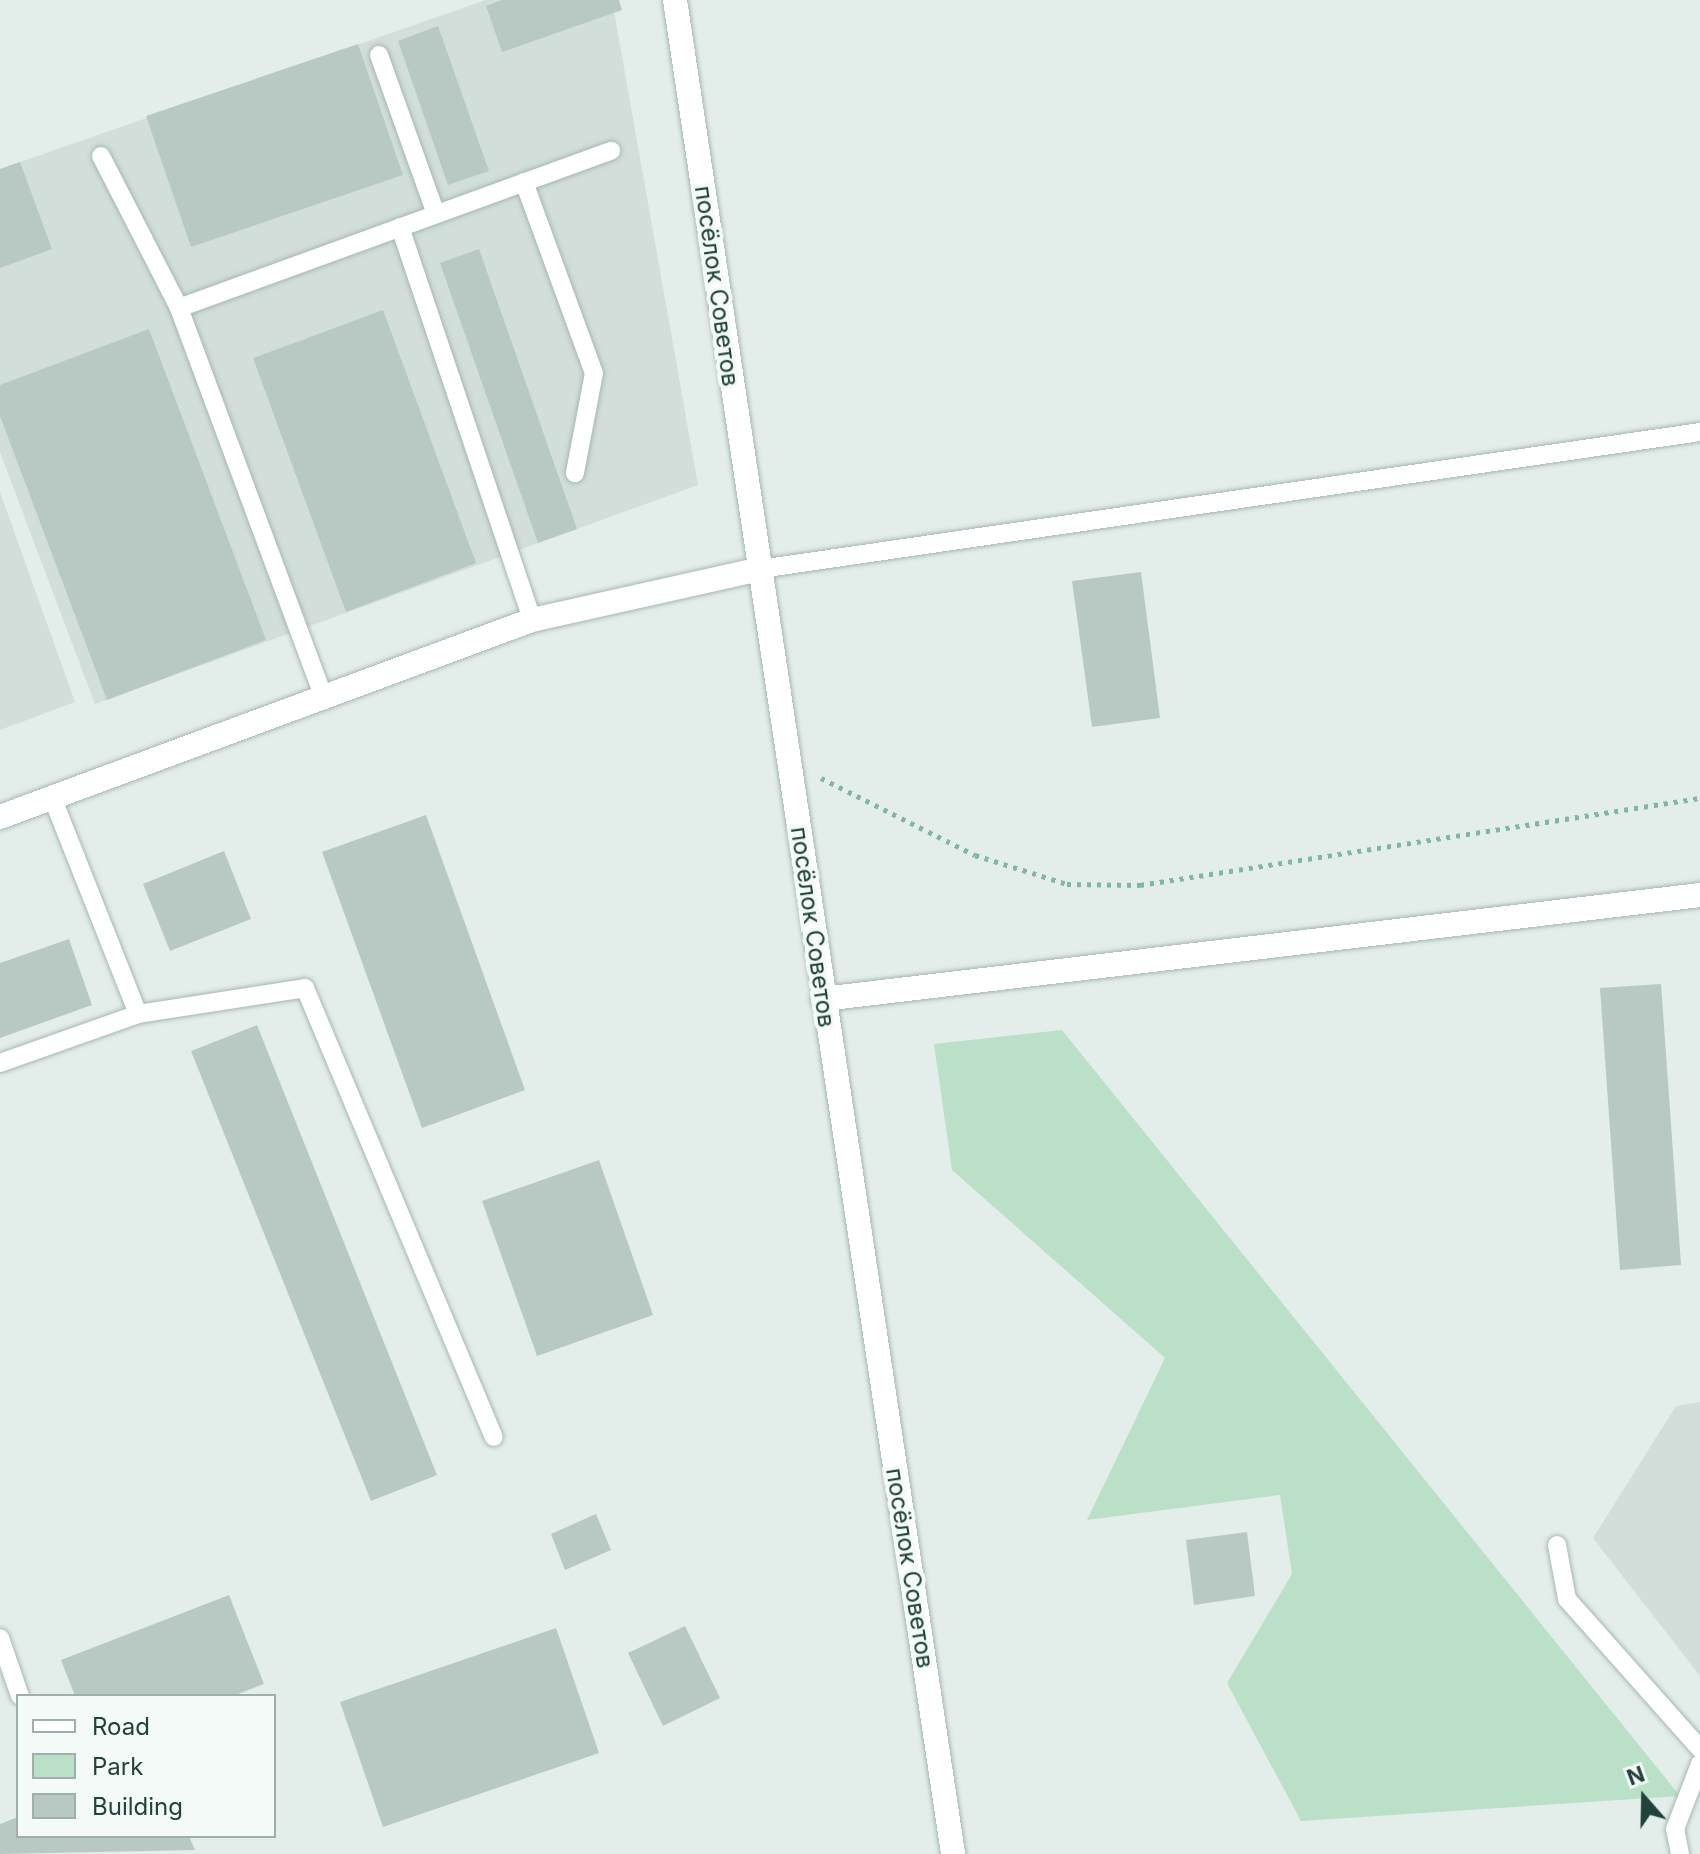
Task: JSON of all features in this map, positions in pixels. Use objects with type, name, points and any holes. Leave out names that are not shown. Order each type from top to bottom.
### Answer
[{"type":"street","name":"посёлок Советов","points":[[675,0],[953,1854]]},
{"type":"street","points":[[0,817],[532,620],[760,569]]},
{"type":"street","points":[[823,999],[1700,895]]},
{"type":"lane","points":[[379,55],[436,214]]},
{"type":"lane","points":[[179,308],[611,151]]},
{"type":"lane","points":[[101,156],[179,308],[323,695]]},
{"type":"lane","points":[[524,182],[594,373],[575,473]]},
{"type":"lane","points":[[400,227],[532,620]]},
{"type":"lane","points":[[760,569],[1696,435]]},
{"type":"lane","points":[[52,797],[138,1014]]},
{"type":"lane","points":[[0,1063],[138,1014],[305,988],[494,1437]]},
{"type":"lane","points":[[1557,1545],[1567,1599],[1700,1749]]},
{"type":"lane","points":[[0,1638],[19,1694]]},
{"type":"lane","points":[[1680,1854],[1675,1829],[1700,1764]]},
{"type":"path","points":[[788,761],[975,855],[1067,884],[1140,885],[1700,798]]},
{"type":"shaded area","points":[[486,0],[612,0],[698,485],[95,704],[0,452],[0,169]]},
{"type":"shaded area","points":[[0,492],[75,702],[0,730]]},
{"type":"shaded area","points":[[1700,1402],[1700,1676],[1593,1538],[1676,1406]]},
{"type":"green space","points":[[1062,1030],[1680,1796],[1301,1821],[1227,1683],[1292,1574],[1280,1495],[1087,1520],[1165,1358],[952,1170],[934,1044]]},
{"type":"building","points":[[502,0],[619,0],[622,10],[502,52],[486,6]]},
{"type":"building","points":[[438,26],[489,171],[448,185],[398,41]]},
{"type":"building","points":[[358,44],[403,175],[191,247],[146,116]]},
{"type":"building","points":[[20,162],[52,249],[0,268],[0,169]]},
{"type":"building","points":[[479,249],[577,529],[538,543],[440,263]]},
{"type":"building","points":[[383,310],[476,563],[346,612],[253,358]]},
{"type":"building","points":[[149,329],[266,640],[107,700],[0,416],[0,385]]},
{"type":"building","points":[[1141,572],[1160,718],[1092,727],[1072,581]]},
{"type":"building","points":[[426,815],[525,1090],[422,1128],[322,852]]},
{"type":"building","points":[[224,851],[251,919],[170,951],[143,884]]},
{"type":"building","points":[[69,939],[92,1005],[0,1038],[0,963]]},
{"type":"building","points":[[1661,984],[1681,1265],[1620,1270],[1600,988]]},
{"type":"building","points":[[257,1025],[437,1475],[371,1501],[191,1051]]},
{"type":"building","points":[[599,1160],[653,1315],[537,1356],[482,1201]]},
{"type":"building","points":[[596,1514],[611,1550],[565,1570],[551,1534]]},
{"type":"building","points":[[1247,1532],[1255,1596],[1194,1605],[1186,1540]]},
{"type":"building","points":[[229,1595],[264,1684],[238,1694],[74,1694],[61,1660]]},
{"type":"building","points":[[685,1626],[720,1698],[663,1726],[628,1653]]},
{"type":"building","points":[[556,1628],[599,1753],[383,1827],[340,1702]]},
{"type":"building","points":[[16,1818],[16,1838],[190,1838],[195,1850],[0,1854],[0,1824]]}]
